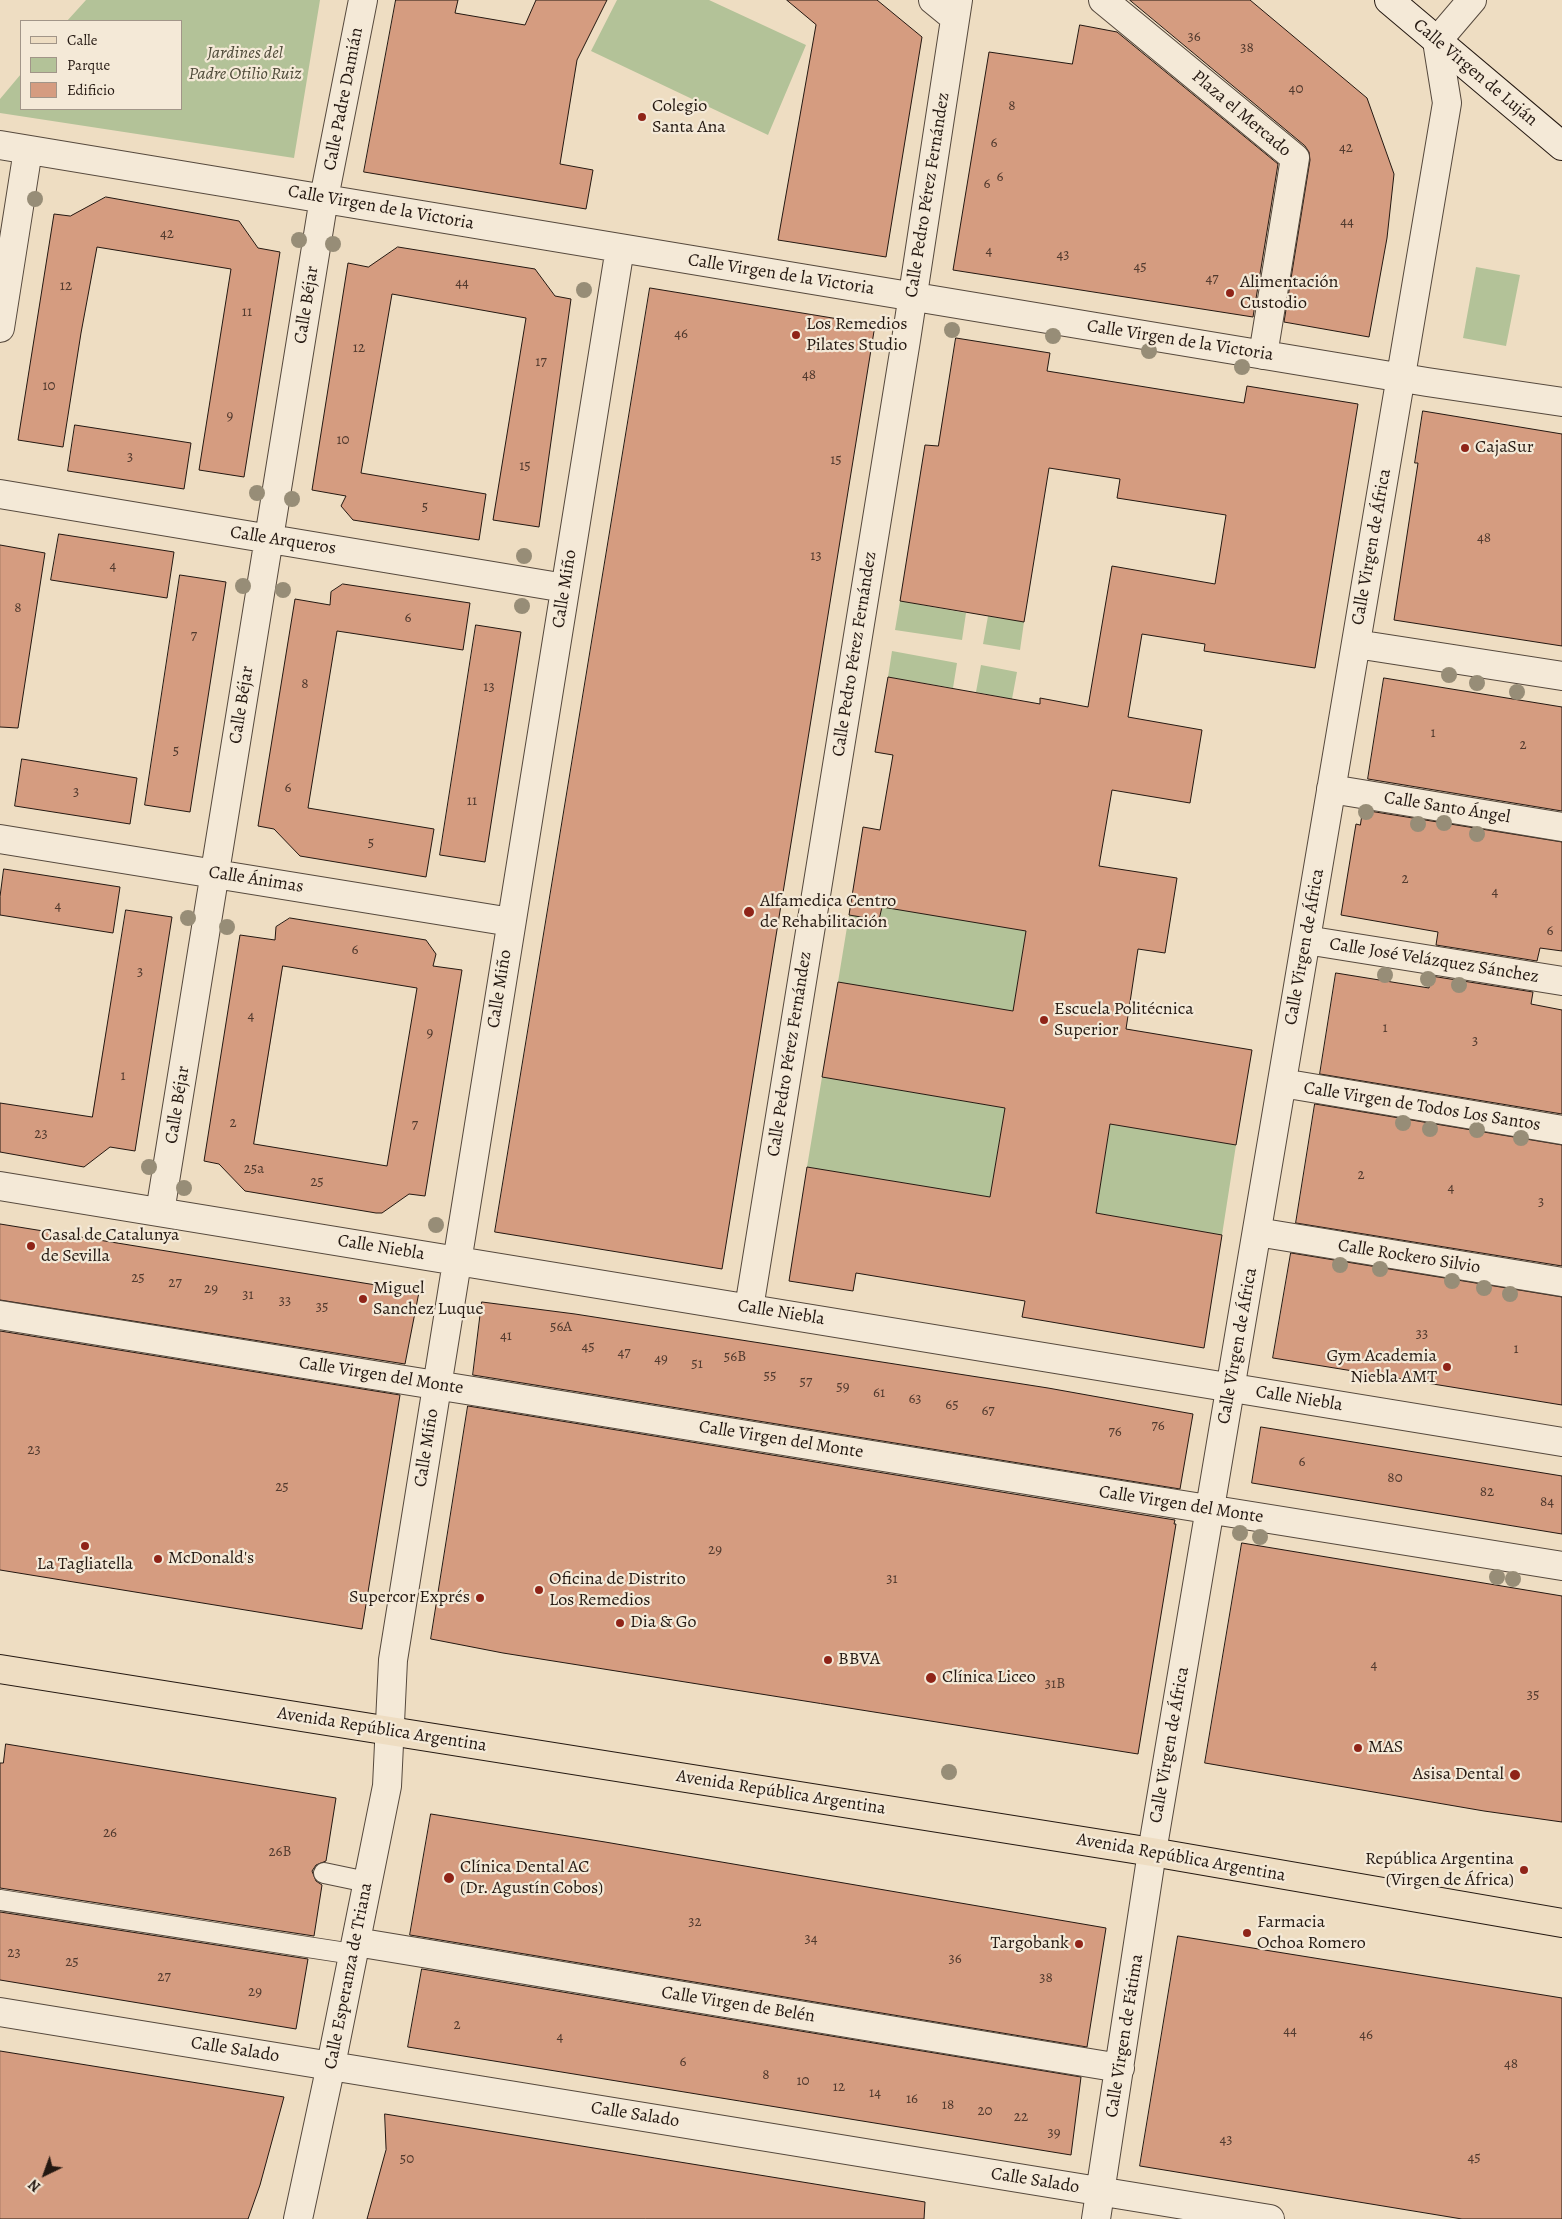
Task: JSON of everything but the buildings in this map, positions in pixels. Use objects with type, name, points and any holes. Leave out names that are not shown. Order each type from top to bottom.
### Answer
[{"type":"main road","name":"Avenida República Argentina","points":[[0,1669],[1152,1852],[1562,1923]]},
{"type":"street","name":"Calle Padre Damián","points":[[324,198],[363,0]]},
{"type":"street","points":[[933,0],[956,9]]},
{"type":"street","name":"Plaza el Mercado","points":[[1103,0],[1295,158],[1263,354]]},
{"type":"street","name":"Calle Virgen de Luján","points":[[1389,0],[1562,146]]},
{"type":"street","points":[[1437,41],[1472,0]]},
{"type":"street","name":"Calle Pedro Pérez Fernández","points":[[749,1308],[913,296],[956,9]]},
{"type":"street","name":"Calle Virgen de África","points":[[1152,1852],[1447,103],[1437,41]]},
{"type":"street","name":"Calle Virgen de la Victoria","points":[[0,145],[1400,377],[1562,402]]},
{"type":"street","points":[[0,328],[28,150]]},
{"type":"street","name":"Calle Béjar","points":[[160,1212],[324,198]]},
{"type":"street","name":"Calle Miño","points":[[390,1731],[392,1660],[620,248]]},
{"type":"street","name":"Calle Arqueros","points":[[0,494],[565,588]]},
{"type":"street","points":[[1356,644],[1562,676]]},
{"type":"street","name":"Calle Santo Ángel","points":[[1331,789],[1562,826]]},
{"type":"street","name":"Calle Ánimas","points":[[0,839],[511,922]]},
{"type":"street","name":"Calle José Velázquez Sánchez","points":[[1306,940],[1562,981]]},
{"type":"street","name":"Calle Virgen de Todos Los Santos","points":[[1282,1083],[1562,1130]]},
{"type":"street","name":"Calle Niebla","points":[[0,1186],[1562,1442]]},
{"type":"street","name":"Calle Rockero Silvio","points":[[1257,1232],[1562,1282]]},
{"type":"street","name":"Calle Virgen del Monte","points":[[0,1315],[1562,1566]]},
{"type":"street","name":"Calle Esperanza de Triana","points":[[298,2219],[387,1786],[390,1731]]},
{"type":"street","name":"Calle Virgen de Fátima","points":[[1096,2219],[1152,1852]]},
{"type":"street","name":"Calle Virgen de Belén","points":[[355,1948],[1120,2068]]},
{"type":"street","name":"Calle Salado","points":[[0,2012],[1270,2219]]},
{"type":"lane","points":[[324,1873],[367,1882]]},
{"type":"lane","points":[[0,1900],[355,1948]]},
{"type":"green space","name":"Jardines del Padre Otilio Ruiz","points":[[86,0],[320,0],[294,158],[0,113],[0,99],[20,75],[20,110],[182,110],[182,20],[68,20]]},
{"type":"green space","points":[[617,0],[709,0],[806,45],[768,135],[591,51]]},
{"type":"green space","points":[[1476,267],[1520,275],[1506,346],[1463,338]]},
{"type":"green space","points":[[900,601],[966,613],[962,640],[895,630]]},
{"type":"green space","points":[[988,616],[1024,622],[1020,650],[983,644]]},
{"type":"green space","points":[[892,651],[957,663],[953,688],[888,677]]},
{"type":"green space","points":[[981,665],[1017,672],[1012,699],[976,692]]},
{"type":"green space","points":[[882,907],[1026,931],[1013,1011],[838,982],[849,915],[879,920]]},
{"type":"green space","points":[[822,1077],[1005,1108],[990,1197],[807,1167]]},
{"type":"green space","points":[[1110,1124],[1236,1145],[1222,1235],[1096,1213]]},
{"type":"place","name":"Colegio Santa Ana","points":[[642,117]]},
{"type":"place","name":"Alimentación Custodio","points":[[1230,293]]},
{"type":"place","name":"Los Remedios Pilates Studio","points":[[796,335]]},
{"type":"place","name":"CajaSur","points":[[1465,448]]},
{"type":"place","name":"Alfamedica Centro de Rehabilitación","points":[[749,912]]},
{"type":"place","name":"Escuela Politécnica Superior","points":[[1044,1020]]},
{"type":"place","name":"Casal de Catalunya de Sevilla","points":[[31,1246]]},
{"type":"place","name":"Miguel Sanchez Luque","points":[[363,1299]]},
{"type":"place","name":"Gym Academia Niebla AMT","points":[[1447,1367]]},
{"type":"place","name":"La Tagliatella","points":[[85,1546]]},
{"type":"place","name":"McDonald's","points":[[158,1559]]},
{"type":"place","name":"Oficina de Distrito Los Remedios","points":[[539,1590]]},
{"type":"place","name":"Supercor Exprés","points":[[480,1598]]},
{"type":"place","name":"Dia & Go","points":[[620,1623]]},
{"type":"place","name":"BBVA","points":[[828,1660]]},
{"type":"place","name":"Clínica Liceo","points":[[931,1678]]},
{"type":"place","name":"MAS","points":[[1358,1748]]},
{"type":"place","name":"Asisa Dental","points":[[1515,1775]]},
{"type":"place","name":"República Argentina (Virgen de África)","points":[[1524,1870]]},
{"type":"place","name":"Clínica Dental AC (Dr. Agustín Cobos)","points":[[449,1878]]},
{"type":"place","name":"Farmacia Ochoa Romero","points":[[1247,1933]]},
{"type":"place","name":"Targobank","points":[[1079,1944]]}]
